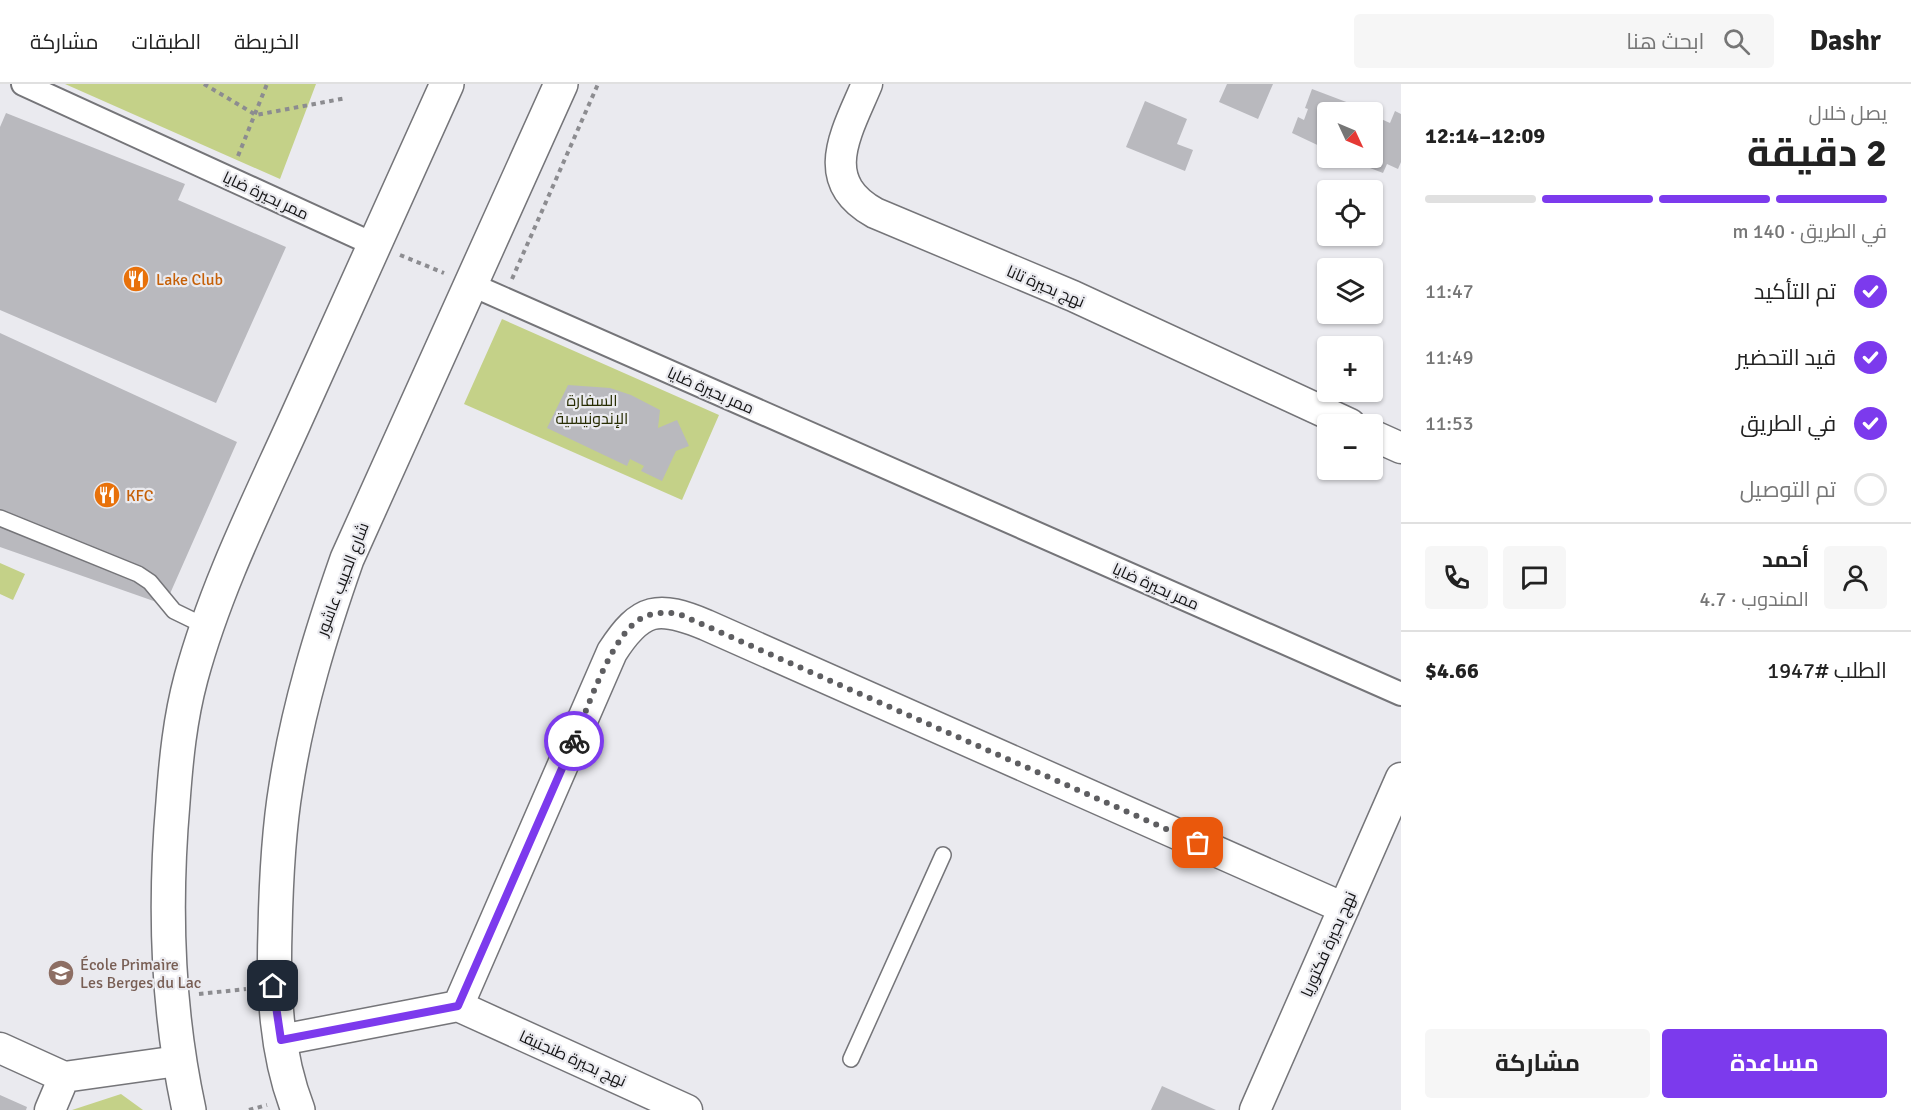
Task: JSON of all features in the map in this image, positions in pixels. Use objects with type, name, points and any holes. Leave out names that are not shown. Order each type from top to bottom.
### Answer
[{"type":"main road","points":[[189,1110],[178,1061],[171,997],[168,927],[169,853],[178,737],[191,679],[207,627],[250,520],[447,84]]},
{"type":"main road","name":"شارع الحبيب عاشور","points":[[298,1110],[281,1040],[273,986],[278,860],[286,786],[320,635],[347,559],[561,84]]},
{"type":"street","name":"ممر بحيرة ضايا","points":[[23,84],[375,245]]},
{"type":"street","name":"نهج بحيرة تانا","points":[[867,84],[845,135],[841,154],[844,185],[858,204],[1073,296],[1328,414]]},
{"type":"street","name":"ممر بحيرة ضايا","points":[[470,284],[1401,694]]},
{"type":"street","points":[[1383,440],[1401,448]]},
{"type":"street","points":[[281,1040],[458,1006],[612,652],[625,632],[640,619],[661,612],[679,614],[706,625],[1344,908]]},
{"type":"street","name":"نهج بحيرة فكتوريا","points":[[1256,1110],[1401,778]]},
{"type":"street","name":"نهج بحيرة طنجنيقا","points":[[458,1006],[687,1110]]},
{"type":"street","points":[[0,1048],[64,1077],[178,1061]]},
{"type":"street","points":[[50,1110],[64,1077]]},
{"type":"lane","points":[[0,518],[138,574],[150,582],[174,611],[207,627]]},
{"type":"lane","points":[[851,1059],[943,855]]},
{"type":"path","points":[[204,84],[256,115],[346,98]]},
{"type":"path","points":[[229,178],[267,84]]},
{"type":"path","points":[[503,299],[598,84]]},
{"type":"path","points":[[375,245],[470,284]]},
{"type":"path","points":[[171,997],[273,986]]},
{"type":"green space","points":[[65,84],[316,84],[280,179]]},
{"type":"green space","name":"السفارة الإندونيسية","points":[[502,319],[719,415],[682,500],[464,404]]},
{"type":"green space","points":[[0,563],[25,574],[13,600],[0,594]]},
{"type":"green space","points":[[121,1094],[143,1110],[72,1110]]},
{"type":"building","points":[[1227,84],[1273,84],[1258,119],[1219,102]]},
{"type":"building","points":[[1312,89],[1346,102],[1317,102],[1317,145],[1292,133],[1298,117],[1304,120],[1308,109],[1305,108]]},
{"type":"building","points":[[1145,101],[1187,119],[1177,144],[1193,150],[1185,171],[1126,147]]},
{"type":"building","points":[[1395,111],[1401,114],[1401,162],[1398,169],[1387,164],[1383,173],[1370,168],[1383,168],[1383,120],[1390,123]]},
{"type":"building","name":"Lake Club","points":[[6,113],[185,184],[178,200],[286,247],[216,403],[0,310],[0,127]]},
{"type":"building","name":"KFC","points":[[0,333],[237,442],[165,605],[0,547]]},
{"type":"building","points":[[568,385],[610,388],[631,395],[660,410],[658,428],[677,420],[689,446],[676,451],[662,481],[641,471],[644,466],[630,459],[627,466],[547,428]]},
{"type":"building","points":[[1162,1086],[1216,1110],[1151,1110]]},
{"type":"building","points":[[0,1095],[27,1107],[26,1110],[0,1110]]},
{"type":"way so far","points":[[574,741],[612,652],[625,632],[640,619],[661,612],[679,614],[1198,843]]},
{"type":"place","name":"Lake Club","points":[[136,279]]},
{"type":"place","name":"KFC","points":[[107,495]]},
{"type":"place","name":"École Primaire Les Berges du Lac","points":[[61,973]]},
{"type":"route","points":[[273,986],[281,1040],[458,1006],[574,741]]}]
